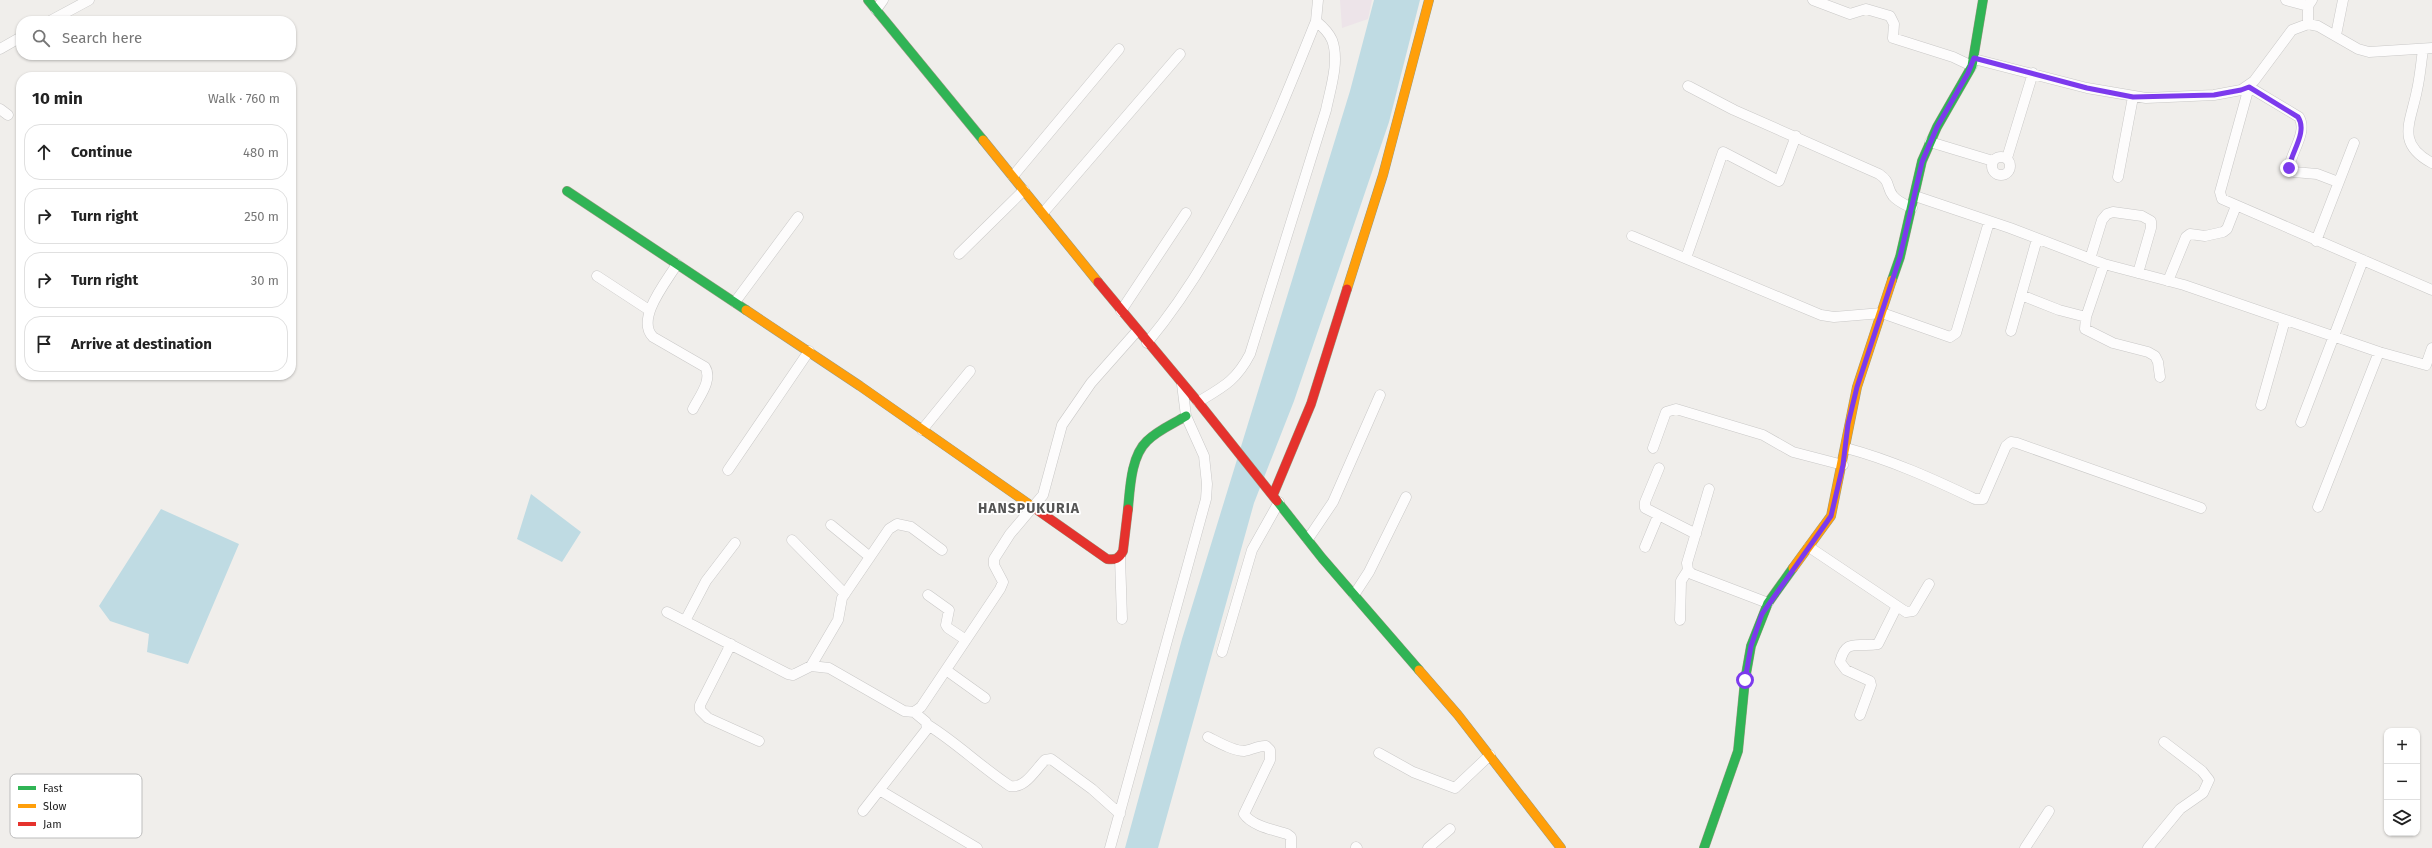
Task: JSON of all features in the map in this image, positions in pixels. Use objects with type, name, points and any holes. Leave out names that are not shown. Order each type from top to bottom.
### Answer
[{"type":"street","points":[[59,16],[89,0]]},
{"type":"street","points":[[868,0],[1013,176],[1137,331],[1198,402],[1354,595],[1458,715],[1561,848]]},
{"type":"street","points":[[876,10],[883,0]]},
{"type":"street","points":[[1147,343],[1175,308],[1199,273],[1235,208],[1316,21],[1318,0]]},
{"type":"street","points":[[1222,652],[1252,550],[1311,404],[1333,336],[1383,175],[1428,0]]},
{"type":"street","points":[[1813,0],[1850,14],[1866,9],[1890,16],[1894,24],[1893,38],[1953,57],[2033,73],[2087,88],[2133,97],[2214,95],[2249,87]]},
{"type":"street","points":[[1704,848],[1738,751],[1747,663],[1751,646],[1768,603],[1831,516],[1843,465],[1848,424],[1857,387],[1882,313],[1912,208],[1922,162],[1930,142],[1973,62],[1983,0]]},
{"type":"street","points":[[2286,0],[2310,3],[2308,24]]},
{"type":"street","points":[[2336,35],[2344,0]]},
{"type":"street","points":[[1198,402],[1228,385],[1241,372],[1250,354],[1321,126],[1332,82],[1334,52],[1332,40],[1316,21]]},
{"type":"street","points":[[2432,163],[2419,156],[2414,150],[2408,136],[2407,128],[2427,49],[2369,52],[2358,49],[2336,35],[2308,24],[2292,30],[2249,87],[2220,192],[2222,199],[2236,206],[2432,290]]},
{"type":"street","points":[[0,49],[16,40]]},
{"type":"street","points":[[1013,176],[1119,49]]},
{"type":"street","points":[[1043,213],[1180,54]]},
{"type":"street","points":[[2007,158],[1998,157],[1993,161],[1992,168],[1995,173],[2004,175],[2009,172],[2011,166],[2007,158],[2033,73]]},
{"type":"street","points":[[1688,86],[1734,110],[1880,174],[1887,179],[1891,194],[1897,200],[1912,208]]},
{"type":"street","points":[[2249,87],[2298,117],[2302,122],[2302,130],[2289,168],[2294,172],[2317,174],[2338,182]]},
{"type":"street","points":[[2118,177],[2133,97]]},
{"type":"street","points":[[1686,258],[1723,152],[1779,182],[1796,136]]},
{"type":"street","points":[[1930,142],[1993,161]]},
{"type":"street","points":[[2316,241],[2354,143]]},
{"type":"street","points":[[959,254],[1024,190]]},
{"type":"street","points":[[567,191],[809,351],[1099,555],[1114,560],[1120,557]]},
{"type":"street","points":[[1915,196],[2104,264],[2168,280],[2316,329],[2334,337],[2379,352],[2426,364],[2432,348]]},
{"type":"street","points":[[2168,280],[2186,237],[2190,234],[2205,236],[2223,232],[2227,229],[2236,206]]},
{"type":"street","points":[[2090,259],[2102,220],[2107,214],[2113,212],[2142,216],[2151,221],[2151,228],[2138,273]]},
{"type":"street","points":[[1121,311],[1186,213]]},
{"type":"street","points":[[735,302],[798,217]]},
{"type":"street","points":[[1632,236],[1828,317],[1882,313],[1950,337],[1954,336],[1989,222]]},
{"type":"street","points":[[2011,331],[2037,240]]},
{"type":"street","points":[[2301,422],[2363,260]]},
{"type":"street","points":[[677,264],[649,310],[647,325],[648,332],[705,367],[708,371],[706,384],[693,409]]},
{"type":"street","points":[[2104,264],[2086,317],[2085,329],[2113,343],[2148,352],[2155,356],[2158,362],[2160,377]]},
{"type":"street","points":[[597,276],[649,310]]},
{"type":"street","points":[[2021,295],[2058,310],[2086,317]]},
{"type":"street","points":[[2261,405],[2285,320]]},
{"type":"street","points":[[914,712],[921,707],[1000,589],[1003,582],[994,565],[996,555],[1010,534],[1034,508],[1048,483],[1055,443],[1062,425],[1091,383],[1137,331]]},
{"type":"street","points":[[728,470],[809,351]]},
{"type":"street","points":[[2318,507],[2379,352]]},
{"type":"street","points":[[922,430],[970,371]]},
{"type":"street","points":[[1110,848],[1206,499],[1207,484],[1204,456],[1186,416],[1182,384]]},
{"type":"street","points":[[1308,539],[1333,502],[1380,396]]},
{"type":"street","points":[[1653,448],[1666,412],[1676,409],[1763,435],[1793,452],[1843,465]]},
{"type":"street","points":[[1122,619],[1120,557],[1139,452],[1151,438],[1186,416]]},
{"type":"street","points":[[1846,448],[1870,454],[1922,474],[1975,499],[1983,499],[2006,446],[2011,442],[2018,443],[2201,508]]},
{"type":"street","points":[[1659,468],[1645,502],[1648,511],[1696,534]]},
{"type":"street","points":[[1709,489],[1687,563],[1688,570],[1692,574],[1768,603]]},
{"type":"street","points":[[1354,595],[1369,572],[1406,496]]},
{"type":"street","points":[[1646,547],[1658,516]]},
{"type":"street","points":[[811,666],[838,620],[845,594],[889,529],[897,524],[911,527],[942,550]]},
{"type":"street","points":[[831,525],[870,556]]},
{"type":"street","points":[[792,540],[845,594]]},
{"type":"street","points":[[685,621],[706,581],[735,542]]},
{"type":"street","points":[[1809,547],[1906,612],[1913,611],[1929,584]]},
{"type":"street","points":[[1680,620],[1681,581],[1688,570]]},
{"type":"street","points":[[928,595],[947,608],[949,614],[946,625],[966,640]]},
{"type":"street","points":[[1860,715],[1871,685],[1866,678],[1843,667],[1840,662],[1843,651],[1850,645],[1878,644],[1897,606]]},
{"type":"street","points":[[667,612],[788,674],[793,675],[811,666],[829,668],[904,711],[914,712],[928,725],[951,740],[972,760],[1010,786],[1016,788],[1023,785],[1045,760],[1051,759],[1092,789],[1120,814]]},
{"type":"street","points":[[731,644],[700,705],[700,710],[708,718],[759,742]]},
{"type":"street","points":[[946,670],[985,698]]},
{"type":"street","points":[[863,811],[881,791],[928,725]]},
{"type":"street","points":[[1208,737],[1240,750],[1250,750],[1262,746],[1266,746],[1270,750],[1270,760],[1244,814],[1247,818],[1258,824],[1288,834],[1291,837],[1291,848]]},
{"type":"street","points":[[2148,848],[2180,809],[2203,793],[2209,780],[2202,771],[2164,742]]},
{"type":"street","points":[[1379,753],[1413,772],[1455,788],[1490,755]]},
{"type":"street","points":[[881,791],[977,848]]},
{"type":"street","points":[[2025,848],[2049,811]]},
{"type":"street","points":[[1428,848],[1450,829]]},
{"type":"shaded area","points":[[1340,0],[1372,0],[1368,19],[1342,28]]},
{"type":"water","points":[[1374,0],[1420,0],[1389,122],[1294,401],[1254,503],[1158,848],[1125,848],[1182,639],[1350,91]]},
{"type":"water","points":[[531,494],[581,532],[562,562],[517,539]]},
{"type":"water","points":[[161,509],[239,544],[188,664],[147,652],[149,634],[110,621],[99,606]]},
{"type":"traffic: fast","points":[[868,0],[983,140]]},
{"type":"traffic: fast","points":[[1892,280],[1900,257],[1922,161],[1937,127],[1972,66],[1983,0]]},
{"type":"traffic: fast","points":[[567,191],[746,310]]},
{"type":"traffic: fast","points":[[1128,509],[1134,464],[1142,447],[1156,434],[1186,416]]},
{"type":"traffic: fast","points":[[1277,501],[1322,558],[1419,670]]},
{"type":"traffic: fast","points":[[1704,848],[1738,751],[1745,680],[1751,646],[1768,603],[1793,568]]},
{"type":"traffic: slow","points":[[1347,289],[1383,175],[1429,0]]},
{"type":"traffic: slow","points":[[983,140],[1098,282]]},
{"type":"traffic: slow","points":[[1793,568],[1831,516],[1857,387],[1892,280]]},
{"type":"traffic: slow","points":[[746,310],[860,386],[1033,507]]},
{"type":"traffic: slow","points":[[1419,670],[1458,715],[1561,848]]},
{"type":"traffic: jam","points":[[1098,282],[1198,402],[1277,501]]},
{"type":"traffic: jam","points":[[1273,495],[1311,404],[1347,289]]},
{"type":"traffic: jam","points":[[1033,507],[1107,559],[1115,559],[1120,556],[1123,551],[1128,509]]},
{"type":"district","name":"HANSPUKURIA","points":[[1029,508]]},
{"type":"route","points":[[1745,680],[1751,646],[1762,614],[1768,603],[1831,516],[1843,465],[1848,424],[1857,387],[1900,257],[1922,162],[1929,143],[1972,66],[1974,58],[2087,88],[2133,97],[2146,98],[2214,95],[2249,87],[2298,117],[2302,122],[2302,130],[2289,168]]}]
